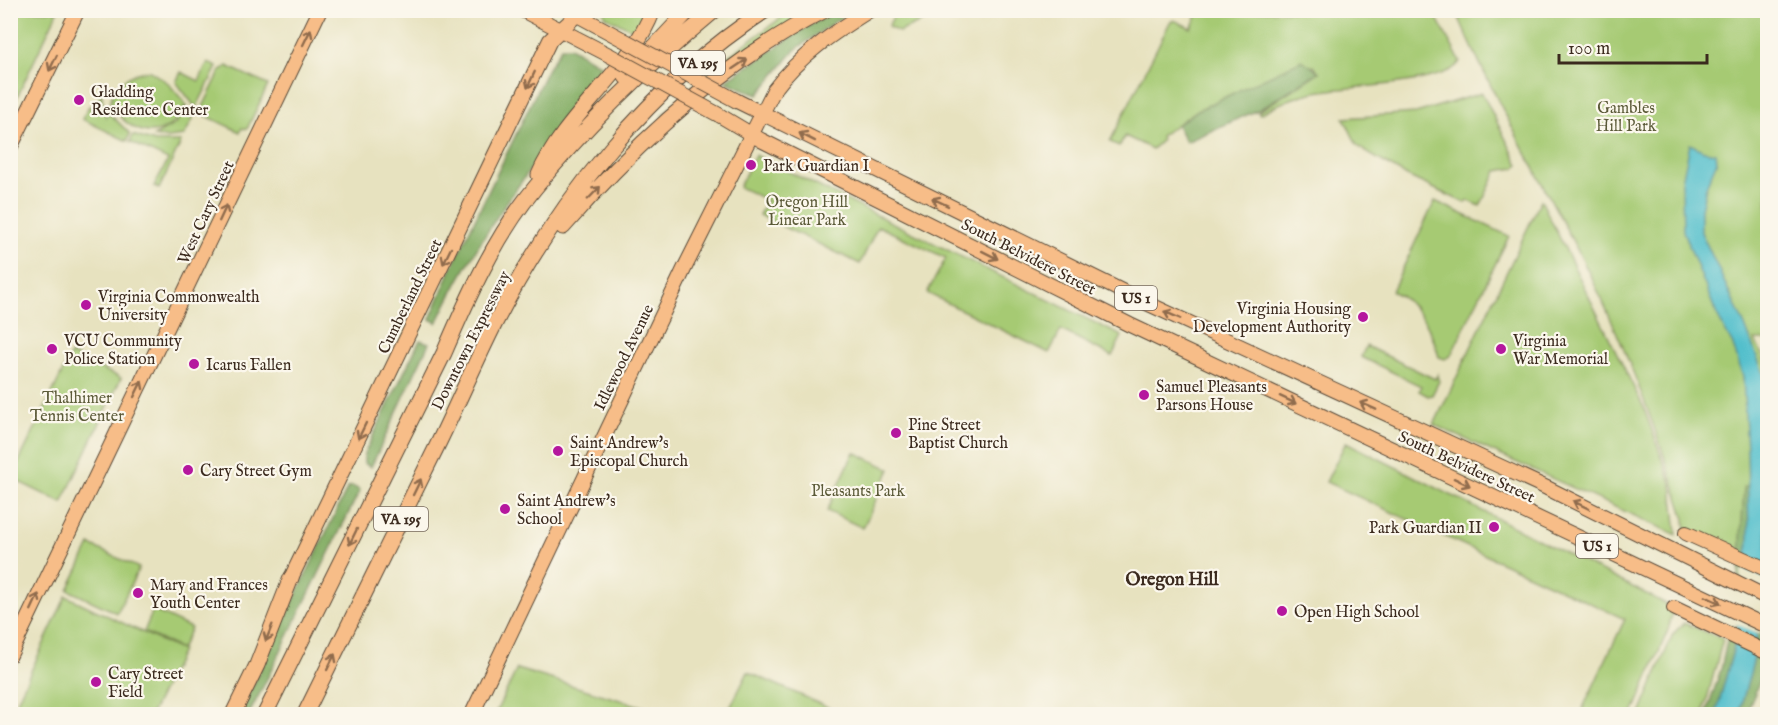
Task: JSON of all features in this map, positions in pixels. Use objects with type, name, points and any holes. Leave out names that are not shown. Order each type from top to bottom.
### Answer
[{"type":"highway","points":[[533,190],[556,146],[643,34],[653,10]]},
{"type":"highway","points":[[599,116],[616,88],[689,10]]},
{"type":"highway","name":"Downtown Expressway","points":[[265,714],[444,353],[467,299],[508,226],[533,190],[599,116],[680,39],[715,10]]},
{"type":"highway","name":"Downtown Expressway","points":[[305,714],[495,322],[538,248],[594,171],[671,86],[766,10]]},
{"type":"highway","points":[[495,322],[552,240],[604,183],[653,135],[733,69],[825,10]]},
{"type":"highway","points":[[233,714],[257,665],[291,578]]},
{"type":"main road","points":[[10,148],[78,10]]},
{"type":"main road","name":"West Cary Street","points":[[10,655],[320,10]]},
{"type":"main road","name":"South Belvidere Street","points":[[522,10],[609,55],[751,134],[1130,325],[1767,627]]},
{"type":"main road","name":"Idlewood Avenue","points":[[472,714],[774,90],[800,59],[830,35],[870,10]]},
{"type":"main road","name":"South Belvidere Street","points":[[576,12],[762,114],[1146,303],[1663,544],[1767,598]]},
{"type":"main road","name":"Cumberland Street","points":[[291,578],[550,39],[576,12]]},
{"type":"main road","points":[[1686,534],[1767,570]]},
{"type":"main road","points":[[1674,608],[1767,653]]},
{"type":"green space","points":[[11,10],[58,11],[17,97],[11,104]]},
{"type":"green space","points":[[603,11],[646,11],[636,31],[606,17]]},
{"type":"green space","points":[[791,11],[815,11],[661,116],[717,64]]},
{"type":"green space","points":[[839,11],[850,11],[795,50],[758,95],[725,81],[813,23]]},
{"type":"green space","points":[[896,11],[927,11],[930,18],[899,32],[888,27]]},
{"type":"green space","points":[[1186,11],[1433,11],[1460,61],[1452,69],[1437,76],[1394,84],[1315,92],[1286,101],[1260,114],[1258,112],[1319,72],[1314,66],[1198,110],[1160,136],[1162,140],[1152,149],[1125,136],[1119,146],[1110,142],[1170,22],[1174,20],[1191,28],[1197,16]]},
{"type":"green space","name":"Gambles Hill Park","points":[[1456,11],[1767,11],[1768,340],[1755,340],[1767,365],[1767,570],[1686,533],[1685,519],[1663,452],[1639,386],[1597,288],[1516,135]]},
{"type":"green space","points":[[561,47],[570,47],[607,69],[537,160],[494,222],[455,287],[437,323],[430,319],[453,265],[547,70]]},
{"type":"green space","points":[[1302,60],[1319,72],[1260,109],[1186,142],[1177,125],[1198,110]]},
{"type":"green space","points":[[208,62],[217,67],[196,108],[176,82],[181,72],[199,81]]},
{"type":"green space","points":[[227,66],[268,85],[247,129],[242,128],[240,132],[200,113],[220,72]]},
{"type":"green space","points":[[150,71],[168,83],[186,104],[169,126],[159,131],[148,132],[138,130],[128,124],[110,103],[115,90],[124,80],[136,73]]},
{"type":"green space","points":[[101,93],[106,117],[109,113],[130,134],[127,141],[82,119],[89,106],[93,108]]},
{"type":"green space","points":[[1482,93],[1519,165],[1515,168],[1497,171],[1480,206],[1467,200],[1465,203],[1407,176],[1366,152],[1357,145],[1344,118],[1416,113]]},
{"type":"green space","points":[[187,106],[193,119],[184,136],[169,138],[154,136],[175,124]]},
{"type":"green space","points":[[133,135],[155,142],[181,142],[159,189],[154,186],[168,160],[130,142]]},
{"type":"green space","name":"Oregon Hill Linear Park","points":[[755,155],[1122,336],[1112,356],[1061,330],[1049,353],[927,293],[946,258],[878,226],[860,264],[759,215],[767,200],[739,187]]},
{"type":"green space","points":[[1541,200],[1643,406],[1672,485],[1677,535],[1434,425]]},
{"type":"green space","points":[[1435,201],[1509,236],[1451,355],[1445,359],[1439,357],[1423,318],[1401,296],[1392,291]]},
{"type":"green space","points":[[420,340],[429,343],[371,467],[364,463],[364,454]]},
{"type":"green space","points":[[1366,346],[1435,379],[1438,374],[1439,381],[1432,395],[1428,396],[1419,391],[1421,386],[1361,357]]},
{"type":"green space","name":"Thalhimer Tennis Center","points":[[71,354],[121,378],[62,503],[11,478]]},
{"type":"green space","points":[[1346,442],[1674,608],[1668,630],[1633,714],[1592,714],[1582,710],[1625,619],[1326,482]]},
{"type":"green space","name":"Pleasants Park","points":[[854,452],[890,469],[863,528],[827,511]]},
{"type":"green space","points":[[352,486],[360,490],[260,693],[249,714],[239,714],[348,487]]},
{"type":"green space","points":[[1744,487],[1767,488],[1767,587],[1738,591]]},
{"type":"green space","points":[[90,545],[139,568],[117,613],[68,590]]},
{"type":"green space","name":"Cary Street Field","points":[[66,596],[182,651],[151,714],[11,714]]},
{"type":"green space","points":[[153,610],[191,628],[181,649],[144,632]]},
{"type":"green space","points":[[1684,623],[1723,639],[1703,714],[1640,714],[1673,634]]},
{"type":"green space","points":[[1730,626],[1763,634],[1767,651],[1762,674],[1746,714],[1706,714],[1721,669]]},
{"type":"green space","points":[[517,669],[647,708],[691,714],[495,714]]},
{"type":"green space","points":[[748,672],[832,709],[843,714],[727,714]]},
{"type":"water","points":[[1690,144],[1704,151],[1716,153],[1717,161],[1706,187],[1701,209],[1701,232],[1745,326],[1764,375],[1767,409],[1767,567],[1753,662],[1739,714],[1716,714],[1734,647],[1749,540],[1743,377],[1733,345],[1717,315],[1683,231],[1682,182]]},
{"type":"pier","points":[[1742,568],[1767,580],[1760,635],[1734,623]]},
{"type":"place","name":"Gladding Residence Center","points":[[79,100]]},
{"type":"place","name":"Park Guardian I","points":[[751,165]]},
{"type":"place","name":"Virginia Commonwealth University","points":[[86,305]]},
{"type":"place","name":"Virginia Housing Development Authority","points":[[1363,317]]},
{"type":"place","name":"VCU Community Police Station","points":[[52,349]]},
{"type":"place","name":"Virginia War Memorial","points":[[1501,349]]},
{"type":"place","name":"Icarus Fallen","points":[[194,364]]},
{"type":"place","name":"Samuel Pleasants Parsons House","points":[[1144,395]]},
{"type":"place","name":"Pine Street Baptist Church","points":[[896,433]]},
{"type":"place","name":"Saint Andrew's Episcopal Church","points":[[558,451]]},
{"type":"place","name":"Cary Street Gym","points":[[188,470]]},
{"type":"place","name":"Saint Andrew's School","points":[[505,509]]},
{"type":"place","name":"Park Guardian II","points":[[1494,527]]},
{"type":"place","name":"Mary and Frances Youth Center","points":[[138,593]]},
{"type":"place","name":"Open High School","points":[[1282,611]]},
{"type":"place","name":"Cary Street Field","points":[[96,682]]},
{"type":"district","name":"Oregon Hill","points":[[1172,579]]}]
